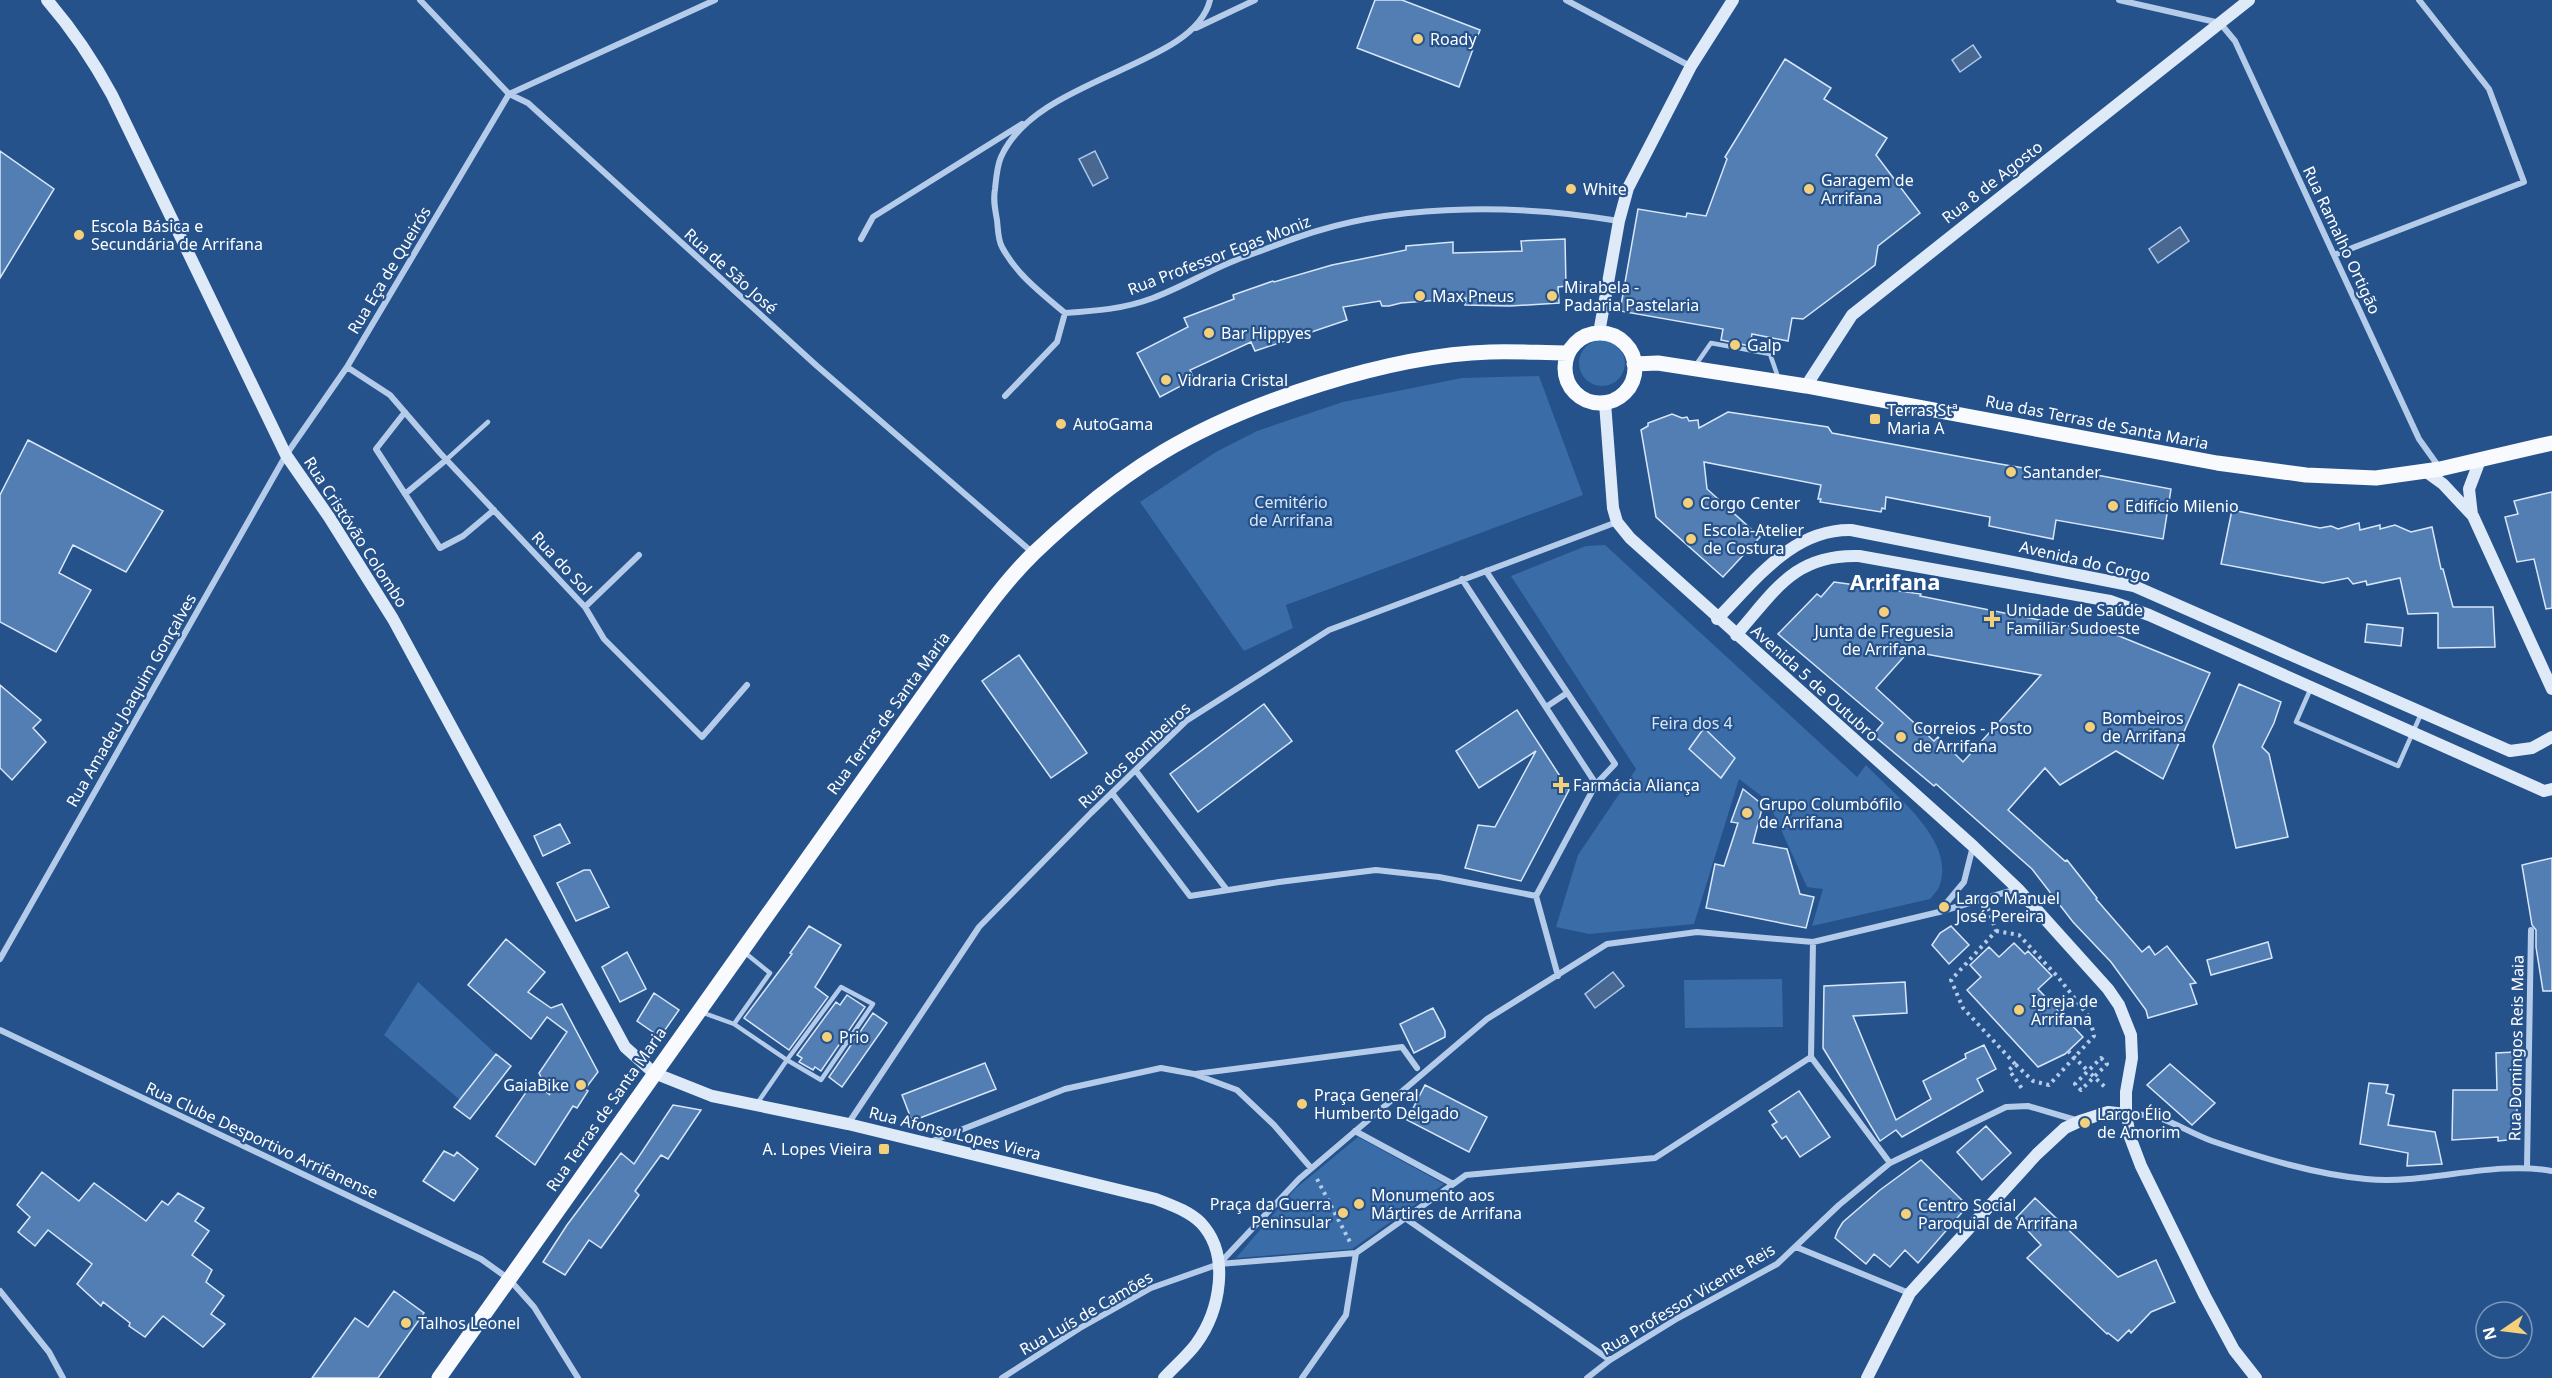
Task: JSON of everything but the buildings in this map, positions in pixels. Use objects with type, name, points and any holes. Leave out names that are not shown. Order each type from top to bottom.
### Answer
[{"type":"main road","points":[[1599,333],[1609,334],[1626,345],[1635,364],[1630,384],[1616,399],[1605,403],[1595,403],[1575,393],[1565,374],[1568,353],[1581,338],[1599,333]]},
{"type":"main road","name":"Rua Terras de Santa Maria","points":[[439,1378],[949,659],[1000,591],[1033,554],[1102,492],[1163,452],[1218,424],[1274,400],[1390,366],[1440,357],[1489,352],[1568,353]]},
{"type":"main road","name":"Rua das Terras de Santa Maria","points":[[1635,364],[1658,363],[1806,386],[2217,463],[2306,475],[2376,478],[2440,469],[2552,443]]},
{"type":"street","name":"Rua Cristóvão Colombo","points":[[47,0],[74,31],[112,95],[286,455],[329,517],[393,619],[625,1047],[654,1073]]},
{"type":"street","name":"Rua de São José","points":[[420,0],[509,94],[528,103],[818,366],[1033,554]]},
{"type":"street","points":[[509,94],[715,0]]},
{"type":"street","points":[[1196,28],[1210,0]]},
{"type":"street","points":[[861,239],[873,217],[1026,122],[1053,102],[1171,45],[1196,28],[1255,0]]},
{"type":"street","points":[[1566,0],[1691,66]]},
{"type":"street","points":[[1599,333],[1618,221],[1628,188],[1691,66],[1733,0]]},
{"type":"street","points":[[2119,0],[2220,23]]},
{"type":"street","name":"Rua 8 de Agosto","points":[[1806,386],[1852,315],[2249,0]]},
{"type":"street","points":[[2334,255],[2524,182],[2489,89],[2419,0]]},
{"type":"street","name":"Rua Ramalho Ortigão","points":[[2220,23],[2235,41],[2419,439],[2440,469]]},
{"type":"street","name":"Rua Eça de Queirós","points":[[286,455],[347,368],[509,94]]},
{"type":"street","points":[[1005,396],[1057,342],[1065,313],[1026,281],[1001,245],[993,198],[1000,158],[1026,122]]},
{"type":"street","name":"Rua Professor Egas Moniz","points":[[1065,313],[1112,310],[1153,298],[1237,259],[1318,231],[1382,217],[1456,210],[1578,213],[1618,221]]},
{"type":"street","name":"Rua do Sol","points":[[347,368],[390,395],[446,460],[585,608],[604,639],[702,737],[747,685]]},
{"type":"street","points":[[1605,403],[1613,508],[1617,522]]},
{"type":"street","points":[[405,412],[376,449],[440,548],[463,536],[494,510]]},
{"type":"street","name":"Rua Amadeu Joaquim Gonçalves","points":[[0,959],[286,455]]},
{"type":"street","points":[[405,494],[446,460]]},
{"type":"street","points":[[2472,516],[2469,489],[2480,460]]},
{"type":"street","points":[[2425,471],[2443,484],[2472,516],[2552,689]]},
{"type":"street","name":"Rua dos Bombeiros","points":[[848,1125],[979,927],[1186,721],[1329,630],[1617,522]]},
{"type":"street","name":"Avenida 5 de Outubro","points":[[1617,522],[1630,538],[1717,619],[1973,846],[2018,889],[2108,989],[2126,1019],[2131,1035],[2132,1058],[2126,1092],[2126,1114],[2130,1137],[2140,1166],[2229,1341],[2256,1378]]},
{"type":"street","name":"Avenida do Corgo","points":[[1717,619],[1785,552],[1799,542],[1835,530],[1851,530],[2134,586],[2510,751],[2532,748],[2552,736]]},
{"type":"street","points":[[585,608],[639,555]]},
{"type":"street","name":"Avenida do Corgo","points":[[1736,635],[1797,570],[1824,558],[1859,556],[2119,604],[2544,790],[2552,789]]},
{"type":"street","points":[[1486,571],[1615,764],[1596,784],[1536,896],[1558,976]]},
{"type":"street","points":[[1462,579],[1596,784]]},
{"type":"street","points":[[1546,707],[1567,693]]},
{"type":"street","points":[[1136,771],[1227,890]]},
{"type":"street","points":[[1112,793],[1190,896],[1376,870],[1439,877],[1536,896]]},
{"type":"street","points":[[1939,912],[1964,882],[1973,846]]},
{"type":"street","points":[[1164,1378],[1196,1345],[1208,1324],[1216,1303],[1219,1264],[1311,1168],[1487,1019],[1607,944],[1697,932],[1813,942],[1939,912],[2018,889]]},
{"type":"street","name":"Rua Domingos Reis Maia","points":[[2527,1167],[2532,930]]},
{"type":"street","points":[[1813,942],[1811,1057],[1890,1163]]},
{"type":"street","name":"Rua Clube Desportivo Arrifanense","points":[[0,1030],[481,1259],[508,1279],[534,1307],[578,1378]]},
{"type":"street","points":[[1194,1074],[1402,1047],[1417,1068]]},
{"type":"street","points":[[1219,1264],[1356,1253],[1466,1175],[1655,1158],[1811,1057]]},
{"type":"street","points":[[927,1143],[1065,1089],[1161,1068],[1194,1074],[1237,1090],[1274,1125],[1311,1168]]},
{"type":"street","name":"Rua Afonso Lopes Viera","points":[[654,1073],[712,1096],[927,1143],[1156,1199],[1180,1209],[1200,1222],[1215,1242],[1219,1264]]},
{"type":"street","name":"Rua Professor Vicente Reis","points":[[1587,1378],[1610,1360],[1678,1318],[1777,1264],[1839,1205],[1890,1163],[2006,1107],[2028,1106],[2080,1121]]},
{"type":"street","points":[[1867,1378],[1910,1293],[2037,1154],[2065,1128],[2108,1112],[2153,1116],[2206,1139],[2267,1159],[2367,1179],[2414,1179],[2527,1167],[2552,1171]]},
{"type":"street","points":[[1355,1131],[1453,1184]]},
{"type":"street","points":[[1405,1218],[1610,1360]]},
{"type":"street","points":[[1796,1247],[1910,1293]]},
{"type":"street","points":[[1302,1378],[1346,1315],[1356,1253]]},
{"type":"street","name":"Rua Luís de Camões","points":[[1002,1378],[1080,1328],[1151,1288],[1219,1264]]},
{"type":"street","points":[[0,1291],[49,1352],[63,1378]]},
{"type":"lane","points":[[1693,368],[1712,343],[1770,354],[1780,382]]},
{"type":"lane","points":[[446,460],[488,422]]},
{"type":"lane","points":[[2312,687],[2296,722],[2398,766],[2422,712]]},
{"type":"lane","points":[[734,1024],[770,973],[741,950]]},
{"type":"lane","points":[[698,1011],[734,1024],[787,1060],[820,1080],[873,1004],[841,987],[787,1060],[756,1105]]},
{"type":"path","points":[[1984,899],[1996,931]]},
{"type":"path","points":[[1996,931],[2019,935],[2058,977],[2090,1018],[2094,1036],[2049,1085],[2033,1081],[2015,1064],[1963,1008],[1951,980],[1996,931]]},
{"type":"path","points":[[2068,1051],[2106,1088]]},
{"type":"path","points":[[2015,1064],[2009,1070],[2023,1090]]},
{"type":"path","points":[[1311,1168],[1356,1253]]},
{"type":"green space","points":[[1602,340],[1611,341],[1619,346],[1624,354],[1624,372],[1619,380],[1611,385],[1602,386],[1593,385],[1585,380],[1580,372],[1579,363],[1580,354],[1585,346],[1593,341]]},
{"type":"green space","name":"Cemitério de Arrifana","points":[[1539,376],[1583,495],[1286,605],[1293,628],[1244,651],[1140,502],[1216,452],[1257,431],[1343,402],[1462,378]]},
{"type":"green space","name":"Feira dos 4","points":[[1605,545],[1857,777],[1866,765],[1919,818],[1939,850],[1942,867],[1940,884],[1930,899],[1812,926],[1823,889],[1807,887],[1768,801],[1739,779],[1694,924],[1589,934],[1556,927],[1578,855],[1636,769],[1511,576],[1586,546]]},
{"type":"green space","points":[[1782,979],[1783,1027],[1685,1028],[1684,980]]},
{"type":"green space","points":[[418,982],[496,1054],[460,1100],[384,1035]]},
{"type":"green space","points":[[1358,1137],[1444,1184],[1352,1249],[1236,1258],[1295,1189]]},
{"type":"shaded area","points":[[1973,45],[1981,57],[1960,72],[1952,60]]},
{"type":"shaded area","points":[[1095,151],[1108,178],[1093,186],[1079,159]]},
{"type":"shaded area","points":[[2180,227],[2189,241],[2158,263],[2149,249]]},
{"type":"shaded area","points":[[1613,972],[1624,986],[1595,1008],[1585,994]]},
{"type":"place","name":"Roady","points":[[1418,39]]},
{"type":"place","name":"White","points":[[1571,189]]},
{"type":"place","name":"Garagem de Arrifana","points":[[1809,189]]},
{"type":"place","name":"Escola Básica e Secundária de Arrifana","points":[[79,235]]},
{"type":"place","name":"Max Pneus","points":[[1420,296]]},
{"type":"place","name":"Mirabela - Padaria Pastelaria","points":[[1552,296]]},
{"type":"place","name":"Bar Hippyes","points":[[1209,333]]},
{"type":"place","name":"Galp","points":[[1735,345]]},
{"type":"place","name":"Vidraria Cristal","points":[[1166,380]]},
{"type":"place","name":"Terras Stª Maria A","points":[[1875,419]]},
{"type":"place","name":"AutoGama","points":[[1061,424]]},
{"type":"place","name":"Santander","points":[[2011,472]]},
{"type":"place","name":"Corgo Center","points":[[1688,503]]},
{"type":"place","name":"Edifício Milenio","points":[[2113,506]]},
{"type":"place","name":"Escola-Atelier de Costura","points":[[1691,539]]},
{"type":"place","name":"Junta de Freguesia de Arrifana","points":[[1884,612]]},
{"type":"place","name":"Unidade de Saúde Familiar Sudoeste","points":[[1992,619]]},
{"type":"place","name":"Bombeiros de Arrifana","points":[[2090,727]]},
{"type":"place","name":"Correios - Posto de Arrifana","points":[[1901,737]]},
{"type":"place","name":"Farmácia Aliança","points":[[1561,785]]},
{"type":"place","name":"Grupo Columbófilo de Arrifana","points":[[1747,813]]},
{"type":"place","name":"Largo Manuel José Pereira","points":[[1944,907]]},
{"type":"place","name":"Igreja de Arrifana","points":[[2019,1010]]},
{"type":"place","name":"Prio","points":[[827,1037]]},
{"type":"place","name":"GaiaBike","points":[[581,1085]]},
{"type":"place","name":"Praça General Humberto Delgado","points":[[1302,1104]]},
{"type":"place","name":"Largo Élio de Amorim","points":[[2085,1123]]},
{"type":"place","name":"A. Lopes Vieira","points":[[884,1149]]},
{"type":"place","name":"Monumento aos Mártires de Arrifana","points":[[1359,1204]]},
{"type":"place","name":"Praça da Guerra Peninsular","points":[[1343,1213]]},
{"type":"place","name":"Centro Social Paroquial de Arrifana","points":[[1906,1214]]},
{"type":"place","name":"Talhos Leonel","points":[[406,1323]]},
{"type":"district","name":"Arrifana","points":[[1895,582]]}]
